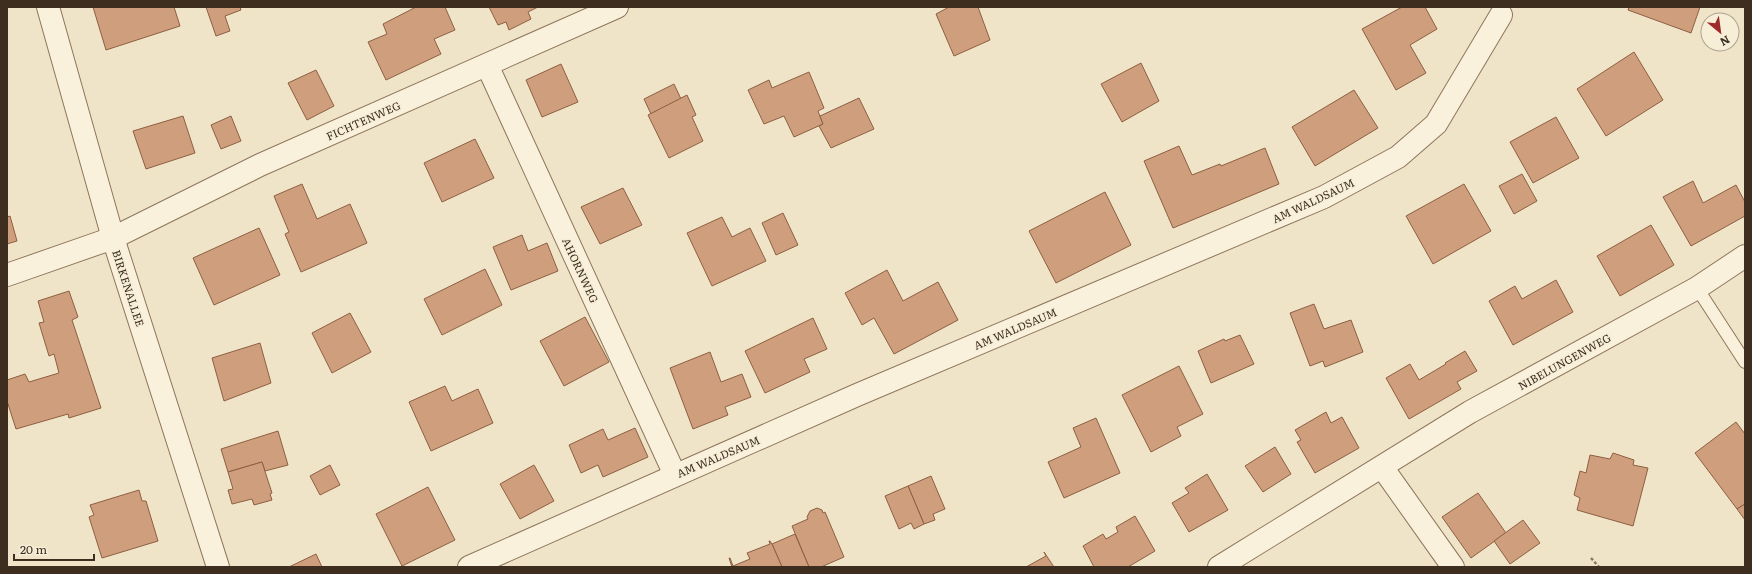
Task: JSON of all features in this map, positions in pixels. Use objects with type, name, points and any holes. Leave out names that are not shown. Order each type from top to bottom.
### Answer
[{"type":"street","name":"BIRKENALLEE","points":[[48,7],[113,238],[218,567]]},
{"type":"street","name":"FICHTENWEG","points":[[7,275],[113,238],[260,165],[617,7]]},
{"type":"street","name":"AM WALDSAUM","points":[[469,567],[675,474],[856,395],[1324,197],[1398,157],[1436,124],[1501,16]]},
{"type":"street","name":"AHORNWEG","points":[[487,65],[675,474]]},
{"type":"street","name":"NIBELUNGENWEG","points":[[1219,567],[1470,412],[1697,288],[1745,256]]},
{"type":"street","points":[[1382,467],[1454,567]]},
{"type":"lane","points":[[1697,288],[1745,362]]},
{"type":"path","points":[[1591,558],[1598,567]]},
{"type":"building","points":[[93,7],[174,7],[180,26],[106,50]]},
{"type":"building","points":[[206,7],[240,7],[241,10],[225,16],[230,31],[216,36]]},
{"type":"building","points":[[416,7],[445,7],[455,30],[434,39],[441,54],[386,80],[368,42],[387,34],[383,24]]},
{"type":"building","points":[[489,7],[538,7],[528,12],[531,19],[509,30],[506,22],[498,25]]},
{"type":"building","points":[[949,7],[978,7],[990,40],[954,56],[936,14]]},
{"type":"building","points":[[1402,7],[1425,7],[1437,29],[1410,45],[1426,73],[1396,90],[1362,29]]},
{"type":"building","points":[[1629,7],[1700,7],[1691,33],[1628,10]]},
{"type":"building","points":[[1634,52],[1663,100],[1606,136],[1577,89]]},
{"type":"building","points":[[1141,63],[1159,101],[1122,122],[1101,84]]},
{"type":"building","points":[[561,64],[578,102],[542,117],[526,80]]},
{"type":"building","points":[[316,70],[334,106],[307,120],[288,83]]},
{"type":"building","points":[[809,72],[824,108],[818,111],[823,124],[794,137],[784,116],[764,124],[748,90],[769,80],[772,88]]},
{"type":"building","points":[[674,84],[681,99],[651,114],[644,99]]},
{"type":"building","points":[[1354,90],[1378,128],[1315,166],[1292,127]]},
{"type":"building","points":[[687,95],[696,115],[692,117],[703,141],[669,158],[648,115]]},
{"type":"building","points":[[859,98],[874,129],[831,148],[819,126],[823,124],[820,116]]},
{"type":"building","points":[[183,116],[195,153],[146,169],[133,131]]},
{"type":"building","points":[[231,116],[241,141],[221,149],[211,125]]},
{"type":"building","points":[[1556,117],[1579,158],[1533,183],[1510,142]]},
{"type":"building","points":[[475,139],[494,178],[442,202],[424,163]]},
{"type":"building","points":[[1179,146],[1192,175],[1220,164],[1221,166],[1265,148],[1279,184],[1173,228],[1144,161]]},
{"type":"building","points":[[1522,174],[1537,201],[1514,214],[1499,186]]},
{"type":"building","points":[[1693,181],[1703,203],[1736,185],[1745,202],[1745,216],[1691,246],[1663,197]]},
{"type":"building","points":[[302,184],[317,219],[350,204],[367,243],[301,272],[285,234],[289,232],[274,196]]},
{"type":"building","points":[[1464,184],[1491,231],[1433,264],[1406,216]]},
{"type":"building","points":[[623,188],[642,225],[600,244],[581,207]]},
{"type":"building","points":[[1105,192],[1131,245],[1056,283],[1029,231]]},
{"type":"building","points":[[783,213],[798,245],[776,255],[762,223]]},
{"type":"building","points":[[10,216],[17,241],[7,244],[7,217]]},
{"type":"building","points":[[722,217],[732,237],[750,228],[766,261],[712,286],[687,233]]},
{"type":"building","points":[[1651,225],[1674,265],[1620,296],[1597,256]]},
{"type":"building","points":[[259,228],[280,275],[214,305],[193,258]]},
{"type":"building","points":[[522,235],[528,251],[547,243],[558,271],[511,290],[493,247]]},
{"type":"building","points":[[485,269],[502,305],[442,335],[424,299]]},
{"type":"building","points":[[887,270],[903,301],[938,282],[958,320],[894,354],[874,318],[862,325],[845,293]]},
{"type":"building","points":[[1556,280],[1573,312],[1513,345],[1489,301],[1515,286],[1522,299]]},
{"type":"building","points":[[69,291],[78,317],[72,320],[101,408],[69,418],[68,414],[16,429],[7,401],[7,380],[25,374],[29,382],[59,373],[54,354],[49,356],[39,323],[44,322],[38,301]]},
{"type":"building","points":[[1314,304],[1324,329],[1351,320],[1363,352],[1325,367],[1323,361],[1310,366],[1290,313]]},
{"type":"building","points":[[350,313],[371,352],[332,373],[312,333]]},
{"type":"building","points":[[585,317],[609,362],[564,386],[540,341]]},
{"type":"building","points":[[813,318],[827,349],[804,359],[810,372],[765,393],[745,351]]},
{"type":"building","points":[[1240,335],[1254,364],[1211,383],[1198,351],[1224,339],[1225,341]]},
{"type":"building","points":[[260,343],[271,383],[224,401],[212,358]]},
{"type":"building","points":[[1465,351],[1477,371],[1457,382],[1461,389],[1409,419],[1386,378],[1410,364],[1419,380]]},
{"type":"building","points":[[710,352],[721,382],[742,374],[751,397],[725,407],[728,415],[693,429],[670,368]]},
{"type":"building","points":[[1179,366],[1203,414],[1177,427],[1181,436],[1151,452],[1122,395]]},
{"type":"building","points":[[445,386],[452,401],[478,389],[493,423],[431,451],[409,402]]},
{"type":"building","points":[[1326,412],[1331,423],[1342,417],[1359,448],[1315,473],[1297,442],[1301,440],[1295,430]]},
{"type":"building","points":[[1096,418],[1120,473],[1064,498],[1048,462],[1081,447],[1073,428]]},
{"type":"building","points":[[1736,422],[1745,434],[1745,504],[1737,509],[1695,453]]},
{"type":"building","points":[[635,428],[648,457],[603,477],[598,465],[581,473],[569,445],[603,429],[608,440]]},
{"type":"building","points":[[278,431],[288,465],[265,471],[262,462],[228,472],[221,449]]},
{"type":"building","points":[[1275,447],[1291,474],[1263,492],[1245,466]]},
{"type":"building","points":[[1613,453],[1634,460],[1633,465],[1648,468],[1633,526],[1577,510],[1580,498],[1574,495],[1580,471],[1586,473],[1590,455],[1610,459]]},
{"type":"building","points":[[262,462],[272,493],[270,494],[272,500],[254,505],[252,499],[232,504],[228,490],[233,489],[228,472]]},
{"type":"building","points":[[330,465],[340,485],[320,495],[310,476]]},
{"type":"building","points":[[534,465],[554,501],[520,519],[500,484]]},
{"type":"building","points":[[1207,474],[1228,510],[1189,532],[1172,503],[1189,493],[1185,488]]},
{"type":"building","points":[[931,476],[945,509],[933,514],[935,520],[924,524],[908,486]]},
{"type":"building","points":[[908,486],[924,524],[914,529],[911,523],[899,529],[885,496]]},
{"type":"building","points":[[428,487],[455,540],[402,566],[376,514]]},
{"type":"building","points":[[139,490],[142,501],[146,501],[158,541],[102,558],[89,517],[94,515],[90,505]]},
{"type":"building","points":[[1478,493],[1506,533],[1471,558],[1442,517]]},
{"type":"building","points":[[1745,504],[1745,520],[1737,509]]},
{"type":"building","points":[[817,508],[822,510],[823,513],[825,512],[844,557],[821,567],[809,567],[792,526],[808,519],[807,517],[810,511]]},
{"type":"building","points":[[1135,516],[1155,551],[1128,567],[1094,567],[1083,546],[1103,534],[1106,539],[1118,532],[1116,527]]},
{"type":"building","points":[[1523,520],[1540,543],[1510,564],[1494,541]]},
{"type":"building","points":[[795,534],[809,567],[782,567],[772,544]]},
{"type":"building","points":[[769,541],[772,544],[782,567],[732,567],[729,558],[733,566],[750,559],[747,553],[770,544]]},
{"type":"building","points":[[1044,552],[1054,567],[1026,567],[1046,556]]},
{"type":"building","points":[[316,554],[322,567],[289,567]]}]
